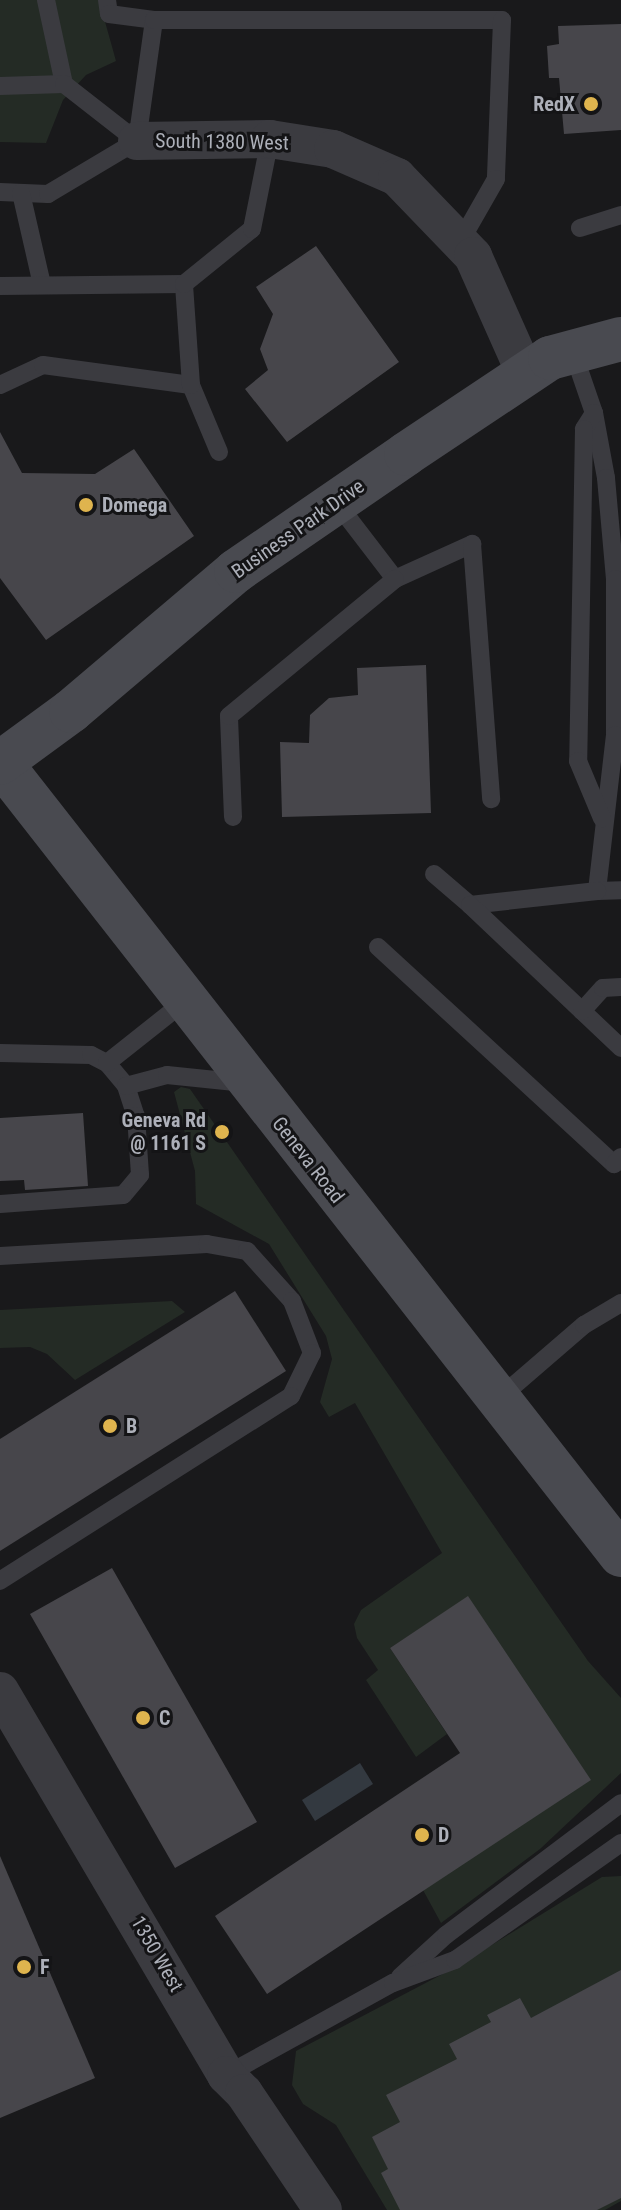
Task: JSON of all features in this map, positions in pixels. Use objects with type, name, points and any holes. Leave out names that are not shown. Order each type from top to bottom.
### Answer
[{"type":"main road","name":"Business Park Drive","points":[[0,762],[71,711],[236,571],[336,502],[550,358],[621,339]]},
{"type":"main road","name":"Geneva Road","points":[[0,762],[247,1083],[621,1555]]},
{"type":"street","name":"South 1380 West","points":[[137,141],[270,139],[333,149],[397,177],[473,256],[526,375]]},
{"type":"street","name":"1350 West","points":[[0,1691],[226,2075],[244,2093],[323,2210]]},
{"type":"lane","points":[[46,0],[64,84]]},
{"type":"lane","points":[[107,0],[109,14],[154,20],[502,20]]},
{"type":"lane","points":[[460,242],[496,179],[501,0]]},
{"type":"lane","points":[[137,141],[154,20]]},
{"type":"lane","points":[[0,86],[64,84],[137,141]]},
{"type":"lane","points":[[0,286],[184,284],[252,229],[270,139]]},
{"type":"lane","points":[[0,192],[48,194],[137,141]]},
{"type":"lane","points":[[21,193],[42,285]]},
{"type":"lane","points":[[580,228],[621,215]]},
{"type":"lane","points":[[184,284],[191,385],[219,452]]},
{"type":"lane","points":[[573,352],[594,413],[606,478],[615,579],[615,735],[602,818],[597,891]]},
{"type":"lane","points":[[0,385],[43,365],[191,385]]},
{"type":"lane","points":[[594,413],[584,429],[578,761],[602,818]]},
{"type":"lane","points":[[336,502],[395,579]]},
{"type":"lane","points":[[233,817],[229,716],[395,579],[472,544],[491,799]]},
{"type":"lane","points":[[434,874],[621,1048]]},
{"type":"lane","points":[[470,905],[621,890]]},
{"type":"lane","points":[[378,947],[614,1164],[621,1157]]},
{"type":"lane","points":[[582,1011],[603,988],[621,987]]},
{"type":"lane","points":[[107,1063],[184,1002]]},
{"type":"lane","points":[[0,1053],[91,1055],[107,1063],[126,1086],[136,1116],[140,1175],[123,1195],[0,1204]]},
{"type":"lane","points":[[126,1086],[167,1075],[247,1083]]},
{"type":"lane","points":[[0,1256],[207,1244],[247,1251],[292,1301],[312,1353],[291,1396],[0,1581]]},
{"type":"lane","points":[[497,1400],[584,1325],[621,1303]]},
{"type":"lane","points":[[393,1983],[446,1935],[621,1803]]},
{"type":"lane","points":[[226,2075],[393,1983],[455,1960],[621,1843]]},
{"type":"shaded area","points":[[0,0],[99,0],[116,61],[86,75],[63,100],[46,143],[0,142]]},
{"type":"shaded area","points":[[181,1087],[190,1089],[588,1661],[621,1698],[621,1773],[540,1849],[441,1923],[423,1890],[590,1780],[468,1597],[390,1648],[447,1734],[416,1757],[366,1680],[378,1670],[357,1638],[354,1624],[361,1610],[442,1553],[355,1403],[329,1417],[320,1402],[332,1359],[326,1336],[269,1244],[196,1204],[195,1171],[174,1092]]},
{"type":"shaded area","points":[[172,1301],[185,1312],[75,1380],[47,1354],[30,1347],[0,1348],[0,1310]]},
{"type":"shaded area","points":[[360,1763],[373,1784],[315,1821],[302,1800]]},
{"type":"shaded area","points":[[621,1876],[621,2201],[605,2210],[387,2210],[336,2125],[303,2104],[292,2085],[296,2051],[456,1967],[602,1877]]},
{"type":"building","name":"RedX","points":[[621,24],[621,130],[564,134],[559,78],[549,78],[547,46],[559,44],[558,26]]},
{"type":"building","points":[[316,246],[399,362],[287,442],[245,389],[268,370],[260,349],[273,314],[256,287]]},
{"type":"building","name":"Domega","points":[[0,432],[22,473],[95,474],[134,449],[194,536],[46,640],[0,578]]},
{"type":"building","points":[[426,665],[431,813],[282,817],[280,742],[309,743],[310,715],[329,698],[358,695],[357,668]]},
{"type":"building","points":[[83,1113],[88,1186],[25,1190],[24,1180],[0,1181],[0,1118]]},
{"type":"building","name":"B","points":[[235,1291],[286,1371],[0,1551],[0,1439]]},
{"type":"building","name":"C","points":[[112,1568],[257,1822],[175,1868],[30,1614]]},
{"type":"building","name":"D","points":[[468,1596],[591,1780],[267,1994],[215,1916],[460,1753],[390,1648]]},
{"type":"building","name":"F","points":[[0,1856],[95,2078],[0,2118]]},
{"type":"building","points":[[621,1970],[621,2198],[597,2210],[400,2210],[381,2173],[388,2169],[372,2137],[400,2122],[386,2095],[457,2059],[449,2044],[491,2022],[487,2015],[520,1998],[531,2018]]},
{"type":"place","name":"RedX","points":[[591,104]]},
{"type":"place","name":"Domega","points":[[86,505]]},
{"type":"place","name":"Geneva Rd @ 1161 S","points":[[222,1132]]},
{"type":"place","name":"B","points":[[110,1426]]},
{"type":"place","name":"C","points":[[143,1718]]},
{"type":"place","name":"D","points":[[422,1835]]},
{"type":"place","name":"F","points":[[24,1967]]}]
